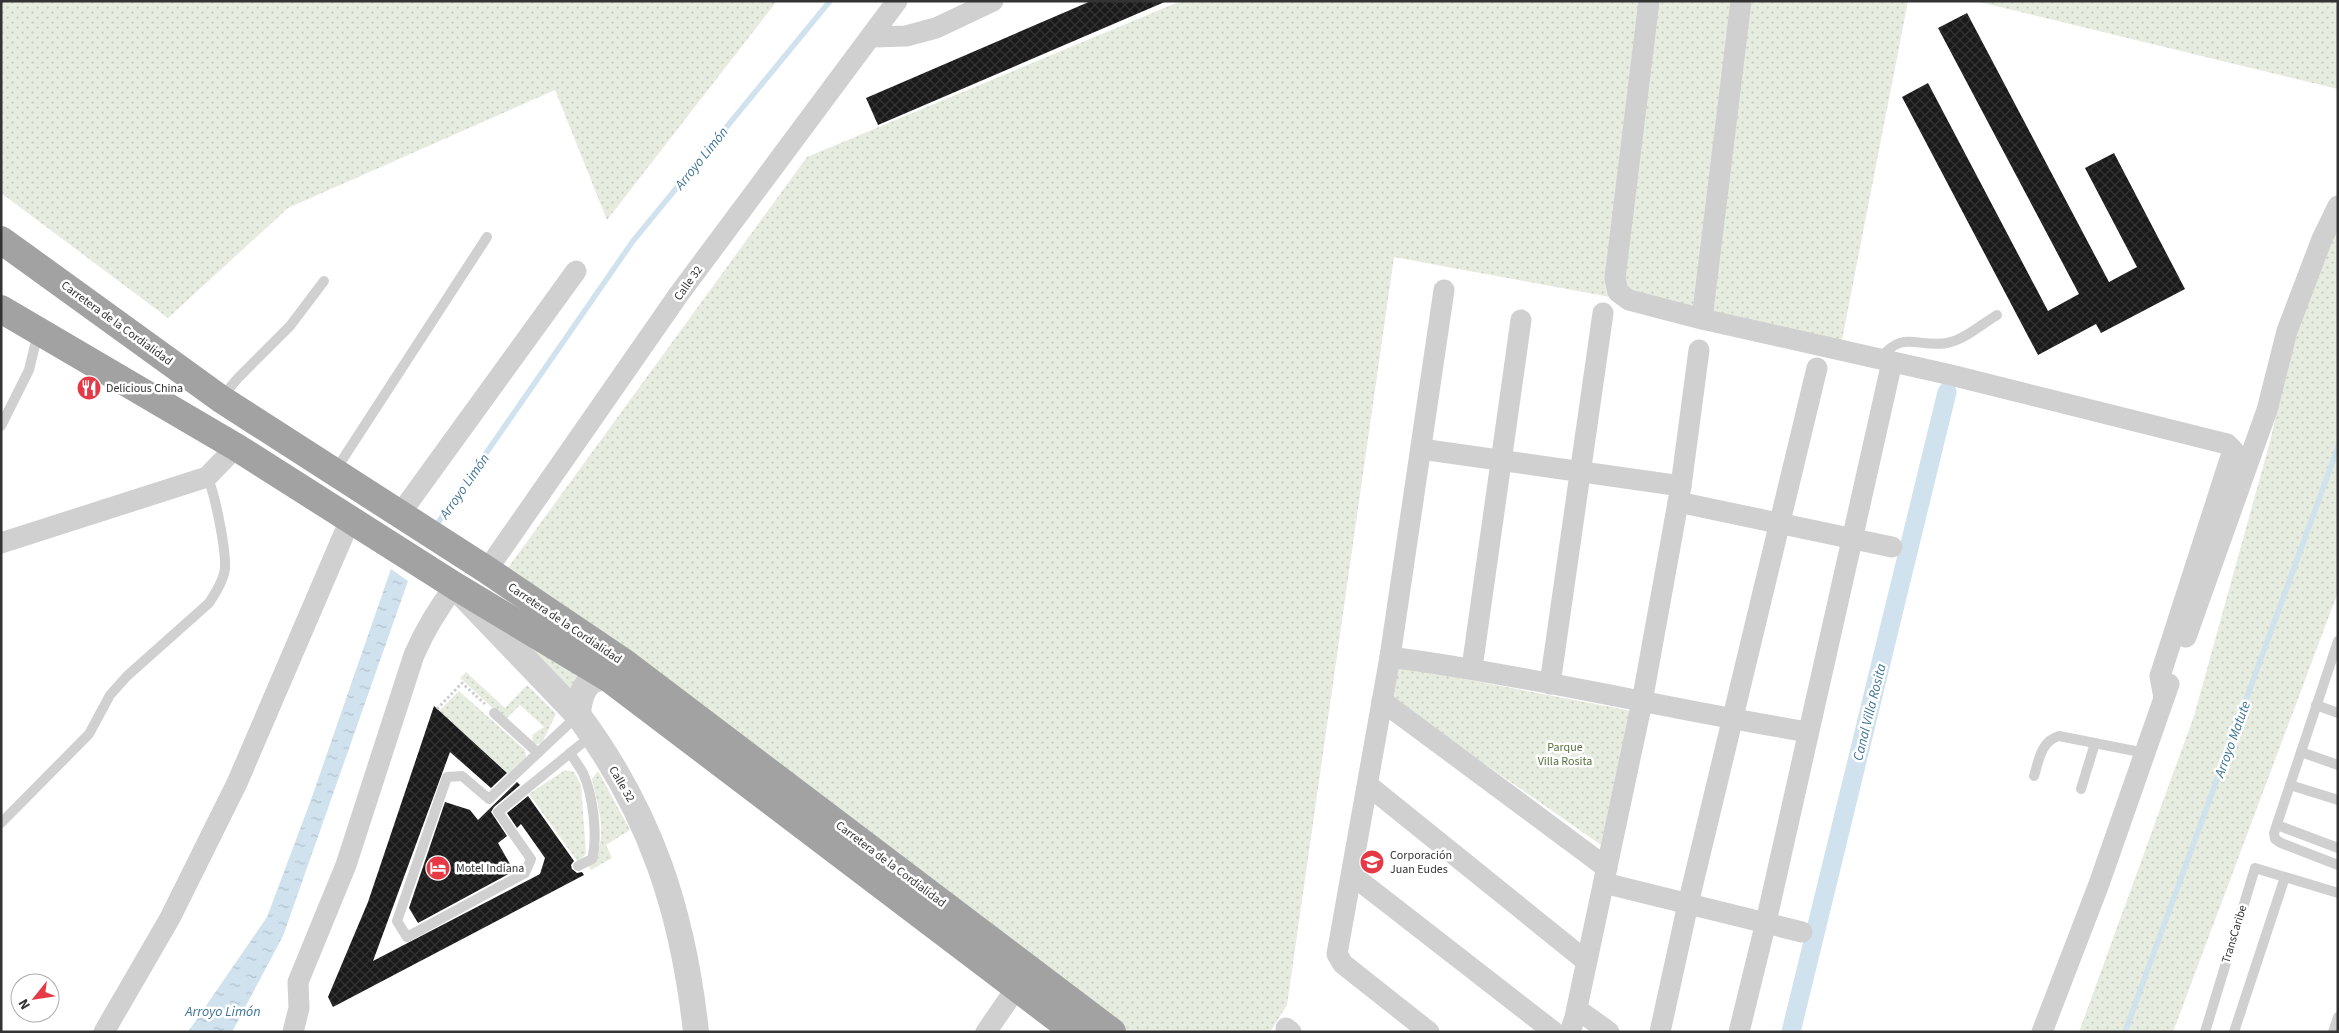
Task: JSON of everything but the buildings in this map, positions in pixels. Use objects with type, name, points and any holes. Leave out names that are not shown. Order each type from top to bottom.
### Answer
[{"type":"highway","name":"Carretera de la Cordialidad","points":[[1,240],[221,399],[487,570],[622,661],[1112,1032]]},
{"type":"highway","name":"Carretera de la Cordialidad","points":[[1,309],[236,447],[446,581],[610,679],[1075,1032]]},
{"type":"street","name":"Calle 32","points":[[487,570],[679,294],[897,1]]},
{"type":"street","points":[[872,37],[906,36],[936,28],[993,1]]},
{"type":"street","points":[[1649,1],[1615,278],[1618,292],[1629,300],[1702,319],[1886,360],[2227,444],[2233,450],[2160,676],[2164,698]]},
{"type":"street","points":[[1702,319],[1741,1]]},
{"type":"street","points":[[2042,1032],[2099,884],[2258,438],[2287,331],[2322,239],[2338,206]]},
{"type":"street","points":[[400,514],[576,271]]},
{"type":"street","points":[[1429,1032],[1348,968],[1339,959],[1338,954],[1369,786],[1390,657],[1444,290]]},
{"type":"street","points":[[1550,684],[1603,313]]},
{"type":"street","points":[[1472,668],[1521,320]]},
{"type":"street","points":[[1570,1032],[1577,1009],[1642,702],[1679,494],[1699,350]]},
{"type":"street","points":[[1739,1032],[1766,922],[1853,538],[1886,360]]},
{"type":"street","points":[[1660,1032],[1688,904],[1817,368]]},
{"type":"street","points":[[1,543],[207,477],[236,447]]},
{"type":"street","points":[[1420,449],[1580,471],[1679,494],[1780,524],[1892,547]]},
{"type":"street","points":[[104,1032],[170,918],[237,783],[350,520]]},
{"type":"street","name":"Calle 32","points":[[446,581],[585,725],[646,827],[662,867],[682,941],[696,1032]]},
{"type":"street","points":[[292,1032],[299,1008],[298,982],[346,865],[414,655],[423,634],[440,604],[446,581]]},
{"type":"street","points":[[1390,657],[1472,668],[1733,720],[1808,732]]},
{"type":"street","points":[[585,725],[579,699],[585,686],[597,678],[610,679]]},
{"type":"street","points":[[1382,701],[1606,875],[1688,904],[1802,932]]},
{"type":"street","points":[[1369,786],[1586,961]]},
{"type":"street","points":[[1352,874],[1554,1032]]},
{"type":"street","points":[[986,1032],[1017,987]]},
{"type":"street","points":[[1577,1009],[1609,1032]]},
{"type":"lane","points":[[334,472],[487,237]]},
{"type":"lane","points":[[221,399],[238,378],[285,332],[324,281]]},
{"type":"lane","points":[[1886,360],[1888,349],[1902,341],[1948,343],[1997,315]]},
{"type":"lane","points":[[1,426],[29,370],[36,341],[44,334]]},
{"type":"lane","points":[[1,823],[89,734],[110,695],[127,676],[209,603],[216,593],[225,569],[219,520],[211,484],[207,477]]},
{"type":"lane","points":[[2338,640],[2274,833],[2276,839],[2281,843],[2338,865]]},
{"type":"lane","points":[[2326,674],[2338,678]]},
{"type":"lane","points":[[2316,705],[2338,713]]},
{"type":"lane","points":[[494,713],[538,752]]},
{"type":"lane","points":[[585,725],[570,753],[498,812],[531,859],[525,873],[407,937],[397,921],[447,777],[462,776],[488,799],[538,752],[585,725]]},
{"type":"lane","points":[[2034,776],[2044,746],[2049,739],[2059,736],[2145,753]]},
{"type":"lane","points":[[2081,789],[2095,743]]},
{"type":"lane","points":[[2301,752],[2338,765]]},
{"type":"lane","points":[[570,753],[583,774],[592,809],[594,850],[592,859],[578,866]]},
{"type":"lane","points":[[2290,785],[2338,800]]},
{"type":"lane","points":[[2277,825],[2338,848]]},
{"type":"lane","name":"TransCaribe","points":[[2205,1032],[2255,868],[2338,893]]},
{"type":"lane","points":[[2234,1032],[2285,877]]},
{"type":"lane","points":[[2333,1032],[2338,1017]]},
{"type":"path","points":[[437,709],[462,682],[494,713]]},
{"type":"green space","points":[[1,1],[777,1],[607,220],[555,90],[288,208],[168,318],[1,193]]},
{"type":"green space","points":[[1181,1],[1908,1],[1842,340],[1394,257],[1287,1005],[1270,1032],[1126,1032],[507,569],[807,157]]},
{"type":"green space","points":[[1975,1],[2338,1],[2338,89]]},
{"type":"green space","points":[[2338,221],[2338,592],[2173,1032],[2079,1032],[2194,716],[2271,438],[2303,289]]},
{"type":"green space","points":[[469,599],[594,677],[572,691]]},
{"type":"green space","name":"Parque Villa Rosita","points":[[1395,666],[1632,711],[1601,845],[1390,698]]},
{"type":"green space","points":[[466,672],[505,708],[527,685],[556,714],[542,743],[534,745],[532,739],[533,734],[544,727],[520,705],[507,718],[496,711],[460,678]]},
{"type":"green space","points":[[459,691],[525,750],[526,757],[509,774],[439,711]]},
{"type":"green space","points":[[565,770],[574,772],[581,785],[586,854],[578,862],[529,794]]},
{"type":"green space","points":[[598,771],[630,830],[606,845],[612,858],[591,870],[589,867],[596,857],[601,835],[601,824],[592,779]]},
{"type":"water","name":"Arroyo Limón","points":[[391,569],[408,581],[283,936],[232,1032],[188,1032],[267,917],[312,797]]},
{"type":"waterway","name":"Arroyo Limón","points":[[435,527],[633,241],[830,1]]},
{"type":"waterway","name":"Canal Villa Rosita","points":[[1791,1032],[1947,392]]},
{"type":"waterway","name":"Arroyo Matute","points":[[2125,1032],[2338,447]]},
{"type":"place","name":"Delicious China","points":[[89,388]]},
{"type":"place","name":"Corporación Juan Eudes","points":[[1372,862]]},
{"type":"place","name":"Motel Indiana","points":[[438,868]]}]
